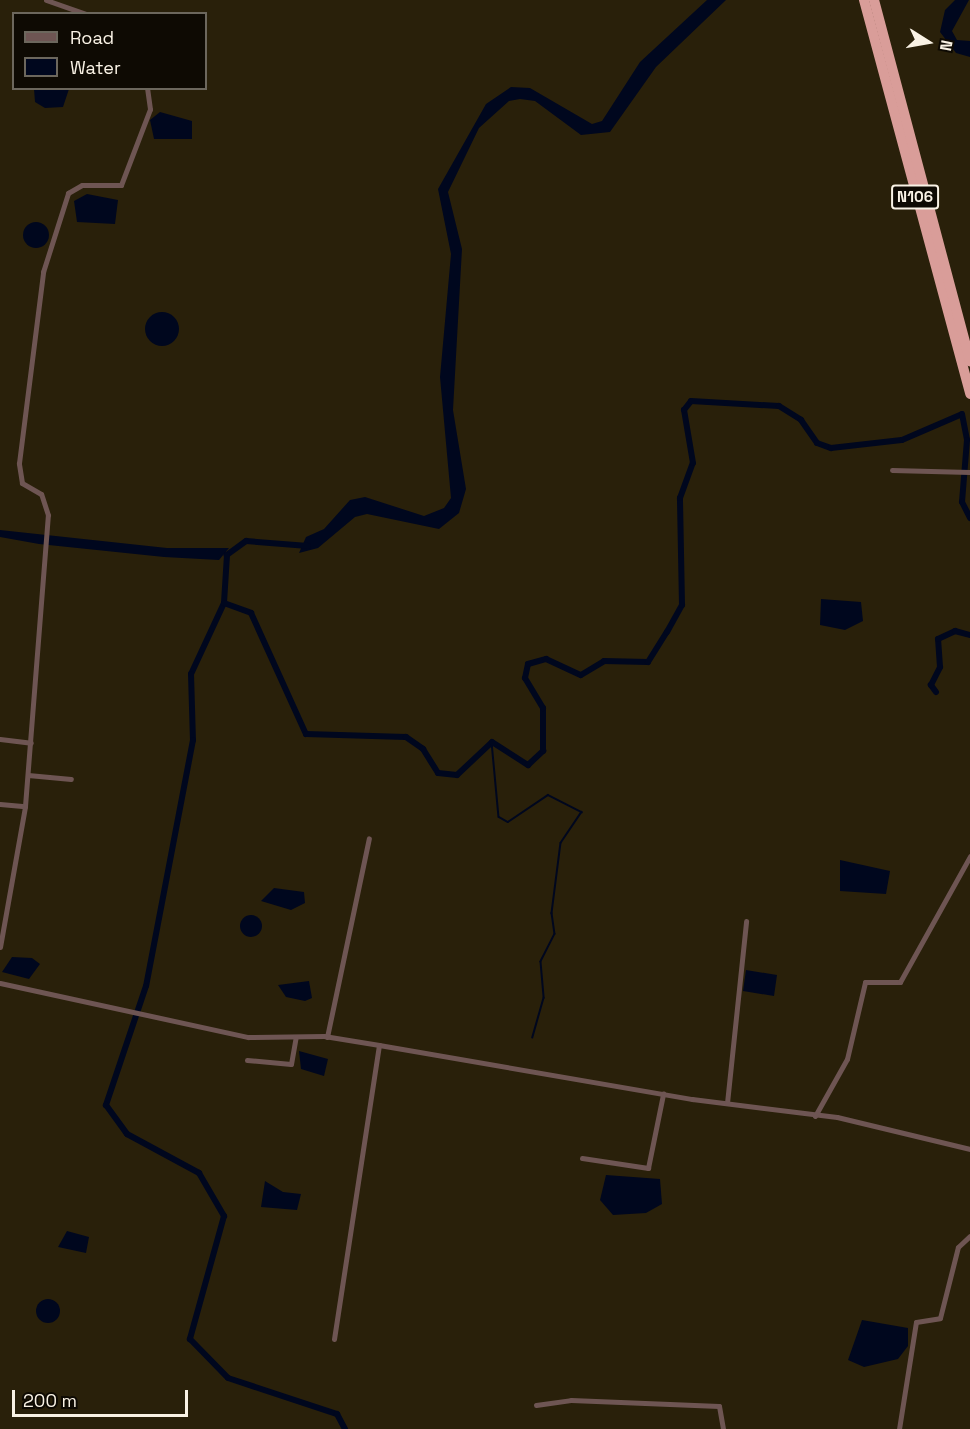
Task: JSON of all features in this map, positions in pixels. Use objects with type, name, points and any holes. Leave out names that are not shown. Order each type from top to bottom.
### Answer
[{"type":"highway","name":"N106","points":[[864,0],[953,317],[970,394]]},
{"type":"highway","points":[[874,0],[953,317],[970,358]]},
{"type":"street","points":[[46,0],[80,12]]},
{"type":"street","points":[[0,947],[9,919],[31,743],[46,529],[46,500],[22,483],[19,463],[25,381],[48,248],[68,193],[82,185],[121,185],[150,109],[147,90]]},
{"type":"street","points":[[892,470],[970,472]]},
{"type":"street","points":[[0,739],[31,743]]},
{"type":"street","points":[[27,776],[71,780]]},
{"type":"street","points":[[0,804],[24,806]]},
{"type":"street","points":[[327,1037],[369,838]]},
{"type":"street","points":[[815,1116],[847,1059],[865,982],[900,982],[970,856]]},
{"type":"street","points":[[0,917],[9,919]]},
{"type":"street","points":[[727,1103],[746,921]]},
{"type":"street","points":[[0,983],[157,1020],[248,1037],[327,1037],[379,1045],[663,1094],[815,1116],[970,1149]]},
{"type":"street","points":[[247,1060],[291,1064],[296,1037]]},
{"type":"street","points":[[334,1339],[379,1045]]},
{"type":"street","points":[[582,1158],[648,1168],[663,1094]]},
{"type":"street","points":[[900,1429],[916,1322],[940,1318],[958,1247],[970,1236]]},
{"type":"street","points":[[536,1405],[571,1400],[719,1406],[723,1429]]},
{"type":"water","points":[[707,0],[726,0],[656,67],[610,132],[581,135],[535,101],[520,99],[509,101],[479,128],[448,192],[462,249],[453,410],[466,489],[459,513],[439,529],[367,514],[355,517],[318,548],[299,553],[306,537],[324,529],[350,500],[365,497],[424,516],[444,508],[451,498],[440,377],[451,254],[438,189],[486,104],[511,87],[530,88],[592,124],[602,121],[640,62]]},
{"type":"water","points":[[955,0],[969,0],[952,31],[957,40],[970,41],[970,57],[956,53],[940,32],[945,10]]},
{"type":"water","points":[[34,90],[69,90],[63,107],[45,108],[35,102]]},
{"type":"water","points":[[160,112],[192,121],[192,139],[154,139],[150,120]]},
{"type":"water","points":[[87,194],[118,200],[115,224],[77,222],[74,201]]},
{"type":"water","points":[[36,222],[45,226],[49,235],[45,244],[36,248],[27,244],[23,235],[27,226]]},
{"type":"water","points":[[162,312],[174,317],[179,329],[174,341],[162,346],[150,341],[145,329],[150,317]]},
{"type":"water","points":[[0,530],[167,548],[229,548],[219,560],[164,557],[39,544],[0,537]]},
{"type":"water","points":[[821,599],[861,602],[863,621],[845,630],[820,625]]},
{"type":"water","points":[[840,860],[890,871],[886,894],[840,891]]},
{"type":"water","points":[[274,888],[304,892],[305,903],[291,910],[261,901]]},
{"type":"water","points":[[251,915],[259,918],[262,926],[259,934],[251,937],[243,934],[240,926],[243,918]]},
{"type":"water","points":[[12,957],[32,958],[40,964],[29,979],[2,972]]},
{"type":"water","points":[[746,970],[777,975],[774,996],[743,991]]},
{"type":"water","points":[[309,981],[312,998],[305,1001],[286,997],[278,985]]},
{"type":"water","points":[[299,1051],[328,1059],[324,1076],[301,1069]]},
{"type":"water","points":[[606,1175],[660,1179],[662,1204],[646,1213],[613,1215],[600,1200]]},
{"type":"water","points":[[265,1181],[283,1192],[301,1194],[297,1210],[261,1207]]},
{"type":"water","points":[[67,1231],[89,1237],[86,1253],[58,1247]]},
{"type":"water","points":[[48,1299],[57,1302],[60,1311],[57,1320],[48,1323],[39,1320],[36,1311],[39,1302]]},
{"type":"water","points":[[862,1320],[908,1328],[908,1346],[898,1359],[864,1367],[848,1360]]},
{"type":"waterway","points":[[224,603],[251,613],[306,734],[406,737],[423,749],[438,773],[457,775],[492,742],[528,765],[543,751],[543,708],[525,678],[528,664],[546,659],[581,675],[604,661],[648,662],[667,632],[682,605],[680,498],[693,463],[684,410],[691,401],[779,406],[801,420],[817,443],[831,448],[902,440],[962,414],[967,440],[962,502],[970,518]]},
{"type":"waterway","points":[[308,546],[246,541],[227,555],[224,603],[191,674],[193,740],[146,986],[106,1105],[127,1134],[199,1173],[224,1216],[190,1339],[228,1378],[337,1414],[345,1429]]},
{"type":"waterway","points":[[936,692],[931,685],[940,667],[938,639],[955,631],[970,635]]},
{"type":"waterway","points":[[492,742],[499,817],[508,822],[548,795],[582,812],[561,843],[552,913],[555,934],[541,962],[544,998],[533,1037]]}]
